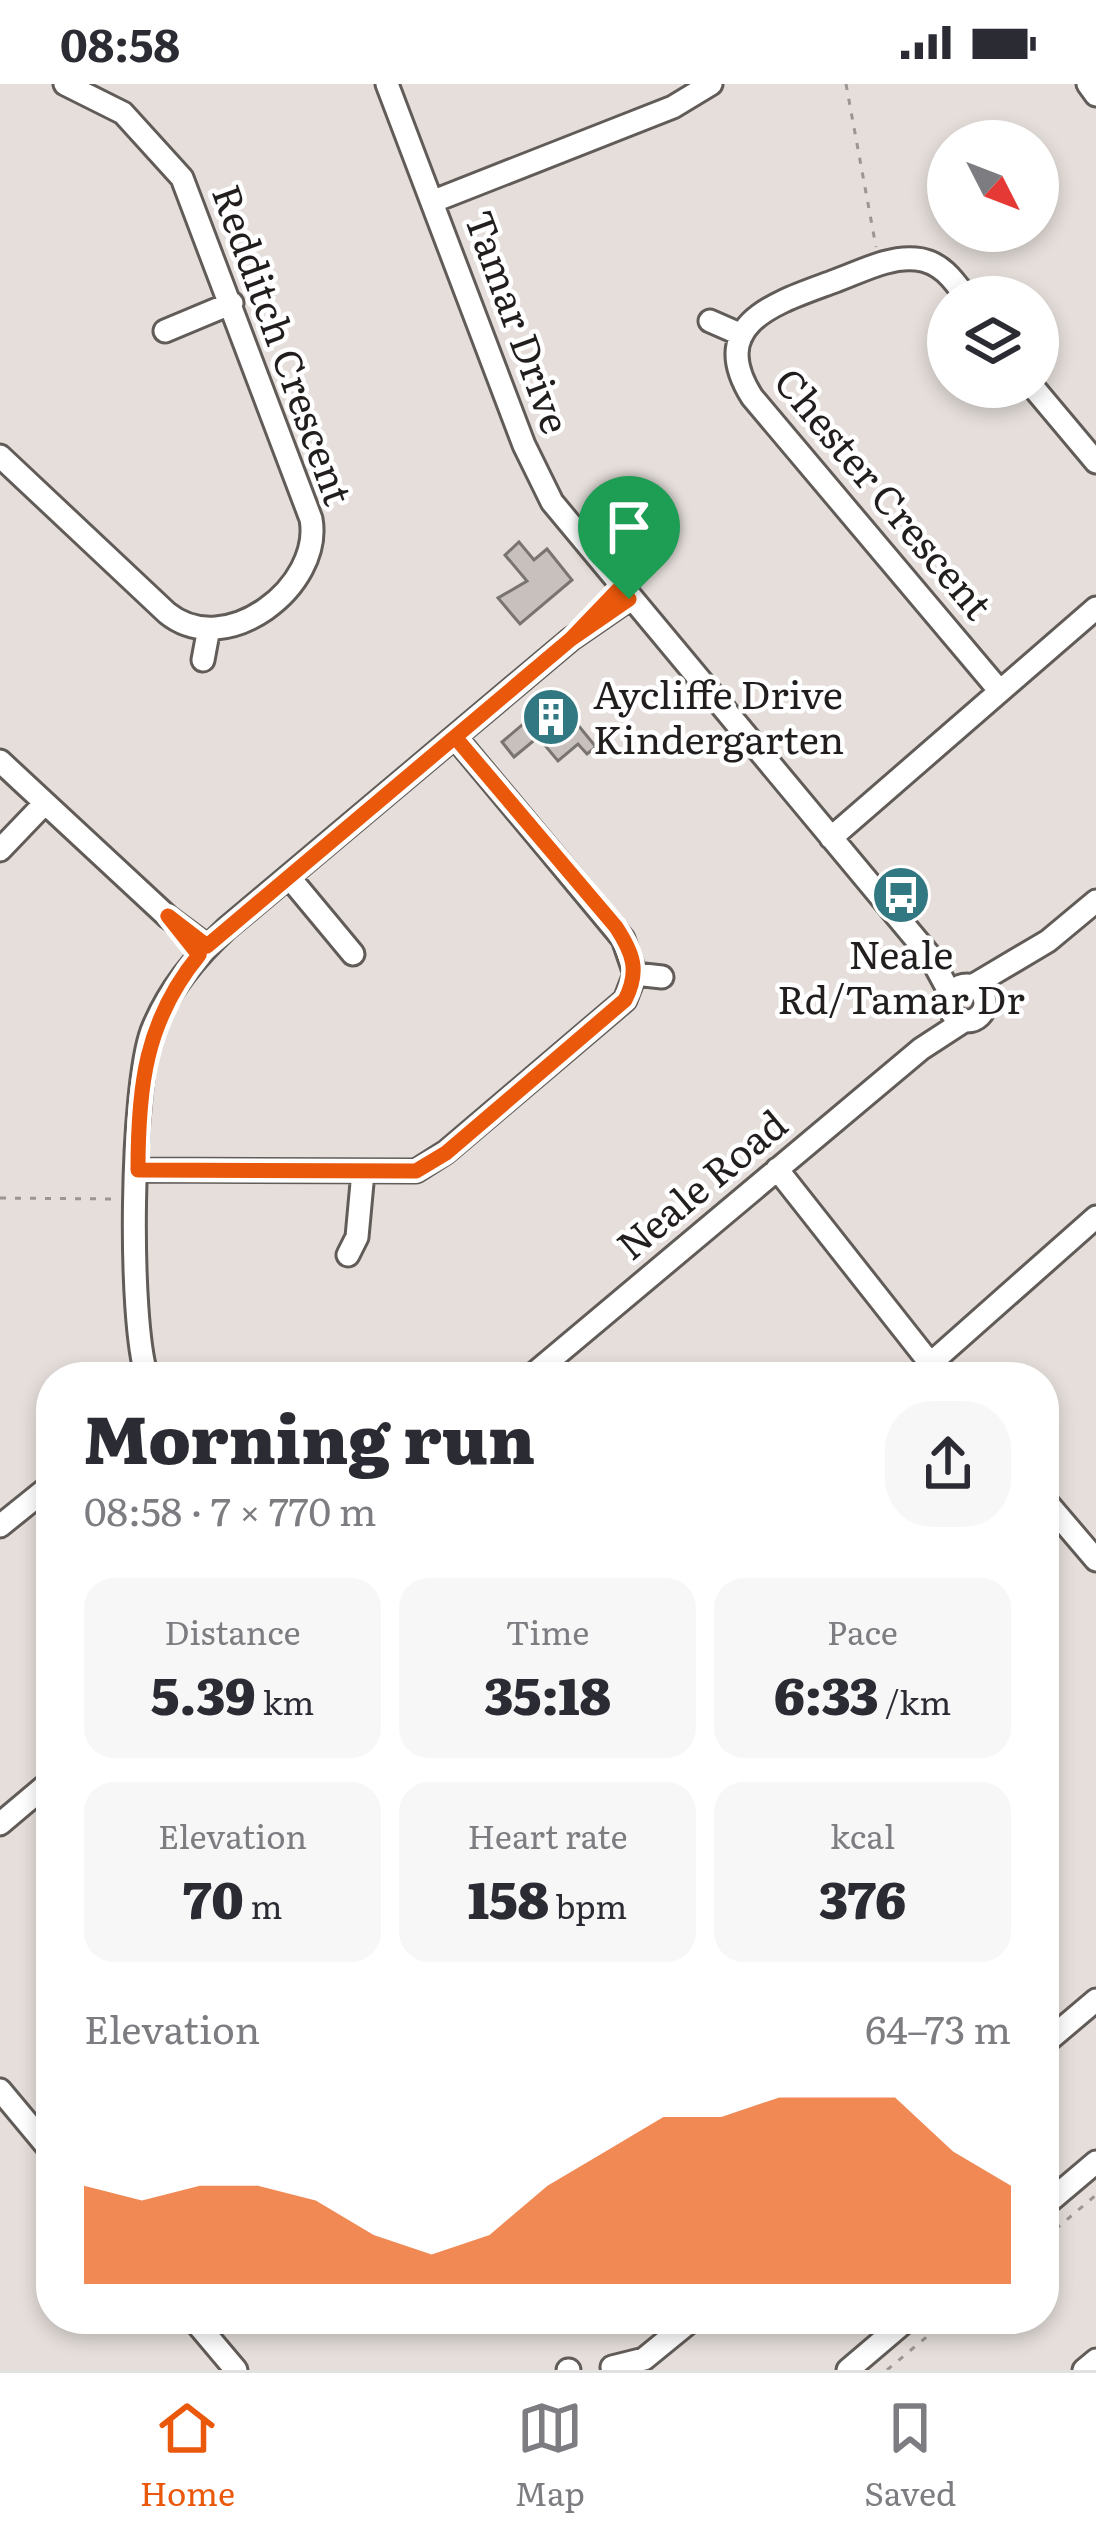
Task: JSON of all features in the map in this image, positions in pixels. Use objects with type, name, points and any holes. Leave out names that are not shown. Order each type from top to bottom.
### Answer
[{"type":"street","name":"Redditch Crescent","points":[[65,84],[123,112],[165,155],[194,203],[314,534],[312,551],[296,579],[236,626],[208,632]]},
{"type":"street","name":"Tamar Drive","points":[[387,84],[537,474],[571,529],[965,999]]},
{"type":"street","points":[[432,196],[673,107],[711,84]]},
{"type":"street","points":[[1088,84],[1096,95]]},
{"type":"street","name":"Chester Crescent","points":[[950,276],[929,262],[902,259],[766,309],[742,335],[738,368],[752,397],[999,690]]},
{"type":"street","points":[[164,331],[232,303]]},
{"type":"street","name":"Chester Crescent","points":[[710,321],[742,335]]},
{"type":"street","points":[[1051,408],[1096,462]]},
{"type":"street","points":[[0,456],[167,613],[193,630],[208,632],[202,660]]},
{"type":"street","points":[[144,1362],[137,1317],[138,1170],[140,1088],[152,1031],[203,951],[624,593]]},
{"type":"street","points":[[828,834],[1096,608]]},
{"type":"street","points":[[455,737],[616,927],[635,974]]},
{"type":"street","points":[[0,760],[203,951]]},
{"type":"street","points":[[0,850],[45,803]]},
{"type":"street","points":[[289,878],[353,954]]},
{"type":"street","name":"Neale Road","points":[[548,1362],[921,1049],[965,999],[1096,901]]},
{"type":"street","points":[[635,974],[662,977]]},
{"type":"street","points":[[138,1170],[416,1171],[446,1153],[615,1011],[635,974]]},
{"type":"street","points":[[348,1256],[357,1237],[363,1172]]},
{"type":"street","points":[[772,1174],[929,1362]]},
{"type":"street","points":[[945,1362],[1093,1227]]},
{"type":"street","points":[[0,1526],[36,1497]]},
{"type":"street","points":[[1059,1516],[1096,1560]]},
{"type":"street","points":[[0,1824],[36,1794]]},
{"type":"street","points":[[1059,2031],[1096,2000]]},
{"type":"street","points":[[0,2090],[36,2125]]},
{"type":"street","points":[[1059,2193],[1096,2162]]},
{"type":"street","points":[[206,2334],[236,2370]]},
{"type":"street","points":[[612,2367],[644,2359],[675,2334]]},
{"type":"street","points":[[848,2370],[892,2334]]},
{"type":"street","points":[[1084,2370],[1096,2360]]},
{"type":"path","points":[[846,84],[877,266]]},
{"type":"path","points":[[0,1198],[120,1199]]},
{"type":"path","points":[[1059,2226],[1096,2195]]},
{"type":"path","points":[[887,2370],[930,2334]]},
{"type":"building","points":[[519,542],[534,560],[547,549],[572,580],[520,624],[498,598],[527,581],[505,555]]},
{"type":"building","name":"Aycliffe Drive Kindergarten","points":[[555,697],[596,747],[587,754],[578,744],[558,761],[538,737],[514,757],[502,742]]},
{"type":"place","name":"Aycliffe Drive Kindergarten","points":[[551,717]]},
{"type":"place","name":"Neale Rd/Tamar Dr","points":[[901,895]]},
{"type":"route","points":[[629,599],[571,639],[207,946],[168,916],[199,955],[177,983],[152,1031],[140,1088],[138,1170],[416,1171],[446,1153],[625,1000],[633,984],[634,961],[616,927],[455,737],[571,639],[620,588],[629,599]]}]
